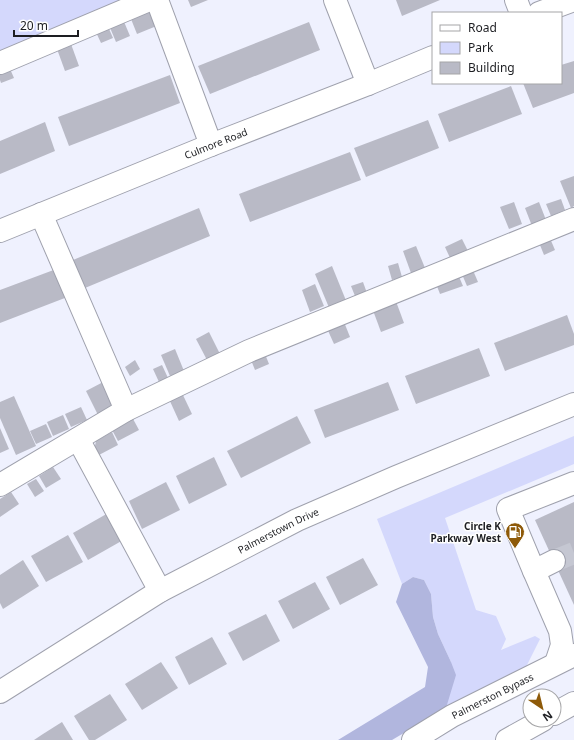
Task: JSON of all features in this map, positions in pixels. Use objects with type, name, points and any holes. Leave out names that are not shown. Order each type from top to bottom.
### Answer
[{"type":"street","points":[[0,63],[149,0]]},
{"type":"street","points":[[157,0],[211,145]]},
{"type":"street","points":[[335,0],[368,84]]},
{"type":"street","points":[[516,0],[521,12]]},
{"type":"street","points":[[542,12],[574,0]]},
{"type":"street","name":"Culmore Road","points":[[0,231],[432,57]]},
{"type":"street","points":[[41,214],[126,410]]},
{"type":"street","points":[[0,485],[126,410],[249,351],[574,218]]},
{"type":"street","name":"Palmerstown Drive","points":[[0,692],[160,591],[297,520],[396,477],[574,404]]},
{"type":"street","points":[[78,439],[160,591]]},
{"type":"street","points":[[565,659],[560,631],[508,509],[574,483]]},
{"type":"street","points":[[534,571],[554,561]]},
{"type":"street","name":"Palmerston Bypass","points":[[413,740],[452,716],[565,659]]},
{"type":"street","points":[[562,710],[574,703]]},
{"type":"street","points":[[506,740],[528,728]]},
{"type":"green space","points":[[0,0],[126,0],[0,52]]},
{"type":"green space","points":[[574,436],[574,464],[445,518],[476,610],[496,616],[506,639],[501,650],[535,636],[540,639],[526,667],[446,708],[451,662],[438,634],[433,617],[431,594],[424,580],[413,577],[402,584],[377,519]]},
{"type":"shaded area","points":[[413,577],[424,580],[431,594],[433,617],[438,634],[456,675],[446,708],[392,740],[338,740],[425,687],[428,667],[396,602],[402,584]]},
{"type":"building","points":[[188,0],[208,0],[191,7]]},
{"type":"building","points":[[396,0],[440,0],[402,16]]},
{"type":"building","points":[[152,6],[159,25],[137,34],[129,14]]},
{"type":"building","points":[[122,17],[130,36],[116,42],[108,23]]},
{"type":"building","points":[[106,22],[113,38],[101,43],[94,28]]},
{"type":"building","points":[[309,22],[320,50],[210,94],[198,66]]},
{"type":"building","points":[[71,44],[79,66],[65,71],[57,49]]},
{"type":"building","points":[[574,61],[574,93],[533,108],[523,84],[562,84],[562,65]]},
{"type":"building","points":[[7,62],[14,78],[1,83],[0,66]]},
{"type":"building","points":[[170,75],[180,103],[69,146],[58,117]]},
{"type":"building","points":[[511,86],[522,114],[449,142],[438,114]]},
{"type":"building","points":[[428,120],[439,148],[366,177],[354,148]]},
{"type":"building","points":[[45,122],[55,151],[0,174],[0,141]]},
{"type":"building","points":[[350,152],[361,180],[250,222],[239,194]]},
{"type":"building","points":[[574,176],[574,206],[571,208],[560,181]]},
{"type":"building","points":[[561,199],[565,210],[551,216],[546,204]]},
{"type":"building","points":[[514,202],[522,224],[509,229],[500,207]]},
{"type":"building","points":[[539,202],[546,220],[532,226],[525,208]]},
{"type":"building","points":[[199,208],[210,236],[85,288],[73,260]]},
{"type":"building","points":[[549,236],[555,250],[544,255],[538,240]]},
{"type":"building","points":[[462,239],[469,253],[451,260],[445,247]]},
{"type":"building","points":[[416,246],[425,268],[411,273],[403,251]]},
{"type":"building","points":[[398,263],[402,277],[392,280],[388,266]]},
{"type":"building","points":[[332,266],[347,303],[330,310],[315,274]]},
{"type":"building","points":[[59,268],[70,296],[0,323],[0,290]]},
{"type":"building","points":[[472,268],[478,282],[467,286],[461,272]]},
{"type":"building","points":[[457,272],[463,286],[440,294],[435,281]]},
{"type":"building","points":[[363,282],[368,296],[357,301],[351,286]]},
{"type":"building","points":[[315,284],[324,306],[310,312],[302,290]]},
{"type":"building","points":[[394,296],[404,323],[381,332],[371,305]]},
{"type":"building","points":[[567,315],[574,334],[574,345],[505,371],[494,343]]},
{"type":"building","points":[[342,317],[350,337],[334,344],[325,324]]},
{"type":"building","points":[[209,332],[220,354],[207,360],[196,339]]},
{"type":"building","points":[[479,348],[490,376],[416,404],[405,376]]},
{"type":"building","points":[[175,349],[184,371],[170,376],[161,355]]},
{"type":"building","points":[[265,354],[269,364],[255,370],[251,360]]},
{"type":"building","points":[[135,360],[140,369],[130,376],[125,367]]},
{"type":"building","points":[[162,365],[168,378],[159,382],[153,369]]},
{"type":"building","points":[[107,380],[120,405],[99,417],[86,391]]},
{"type":"building","points":[[388,382],[399,410],[325,438],[314,410]]},
{"type":"building","points":[[182,393],[192,414],[179,421],[169,399]]},
{"type":"building","points":[[14,396],[36,446],[16,455],[0,418],[0,402]]},
{"type":"building","points":[[81,407],[87,420],[71,427],[65,414]]},
{"type":"building","points":[[63,415],[69,429],[53,436],[47,422]]},
{"type":"building","points":[[297,416],[311,443],[241,478],[227,451]]},
{"type":"building","points":[[132,417],[139,430],[118,441],[111,428]]},
{"type":"building","points":[[46,424],[52,437],[36,444],[30,431]]},
{"type":"building","points":[[0,428],[9,449],[0,453]]},
{"type":"building","points":[[112,432],[118,445],[97,456],[94,451],[96,441]]},
{"type":"building","points":[[214,457],[227,485],[189,504],[176,476]]},
{"type":"building","points":[[53,467],[61,479],[46,488],[39,476]]},
{"type":"building","points":[[36,479],[44,491],[35,497],[27,484]]},
{"type":"building","points":[[166,482],[180,510],[142,529],[129,501]]},
{"type":"building","points":[[11,492],[19,504],[0,517],[0,499]]},
{"type":"building","points":[[574,502],[574,605],[535,520]]},
{"type":"building","points":[[110,512],[125,539],[88,560],[73,533]]},
{"type":"building","points":[[68,535],[83,562],[46,582],[31,556]]},
{"type":"building","points":[[363,558],[378,585],[340,605],[326,577]]},
{"type":"building","points":[[23,560],[39,586],[3,609],[0,603],[0,575]]},
{"type":"building","points":[[315,582],[330,609],[293,629],[278,601]]},
{"type":"building","points":[[266,614],[280,641],[243,661],[228,633]]},
{"type":"building","points":[[212,637],[227,664],[189,685],[175,657]]},
{"type":"building","points":[[161,662],[178,688],[142,710],[125,684]]},
{"type":"building","points":[[110,694],[127,720],[95,740],[89,740],[74,716]]},
{"type":"building","points":[[62,722],[73,740],[34,740],[43,734]]},
{"type":"tunnel","points":[[554,561],[574,553]]},
{"type":"place","name":"Circle K Parkway West","points":[[515,549]]}]
